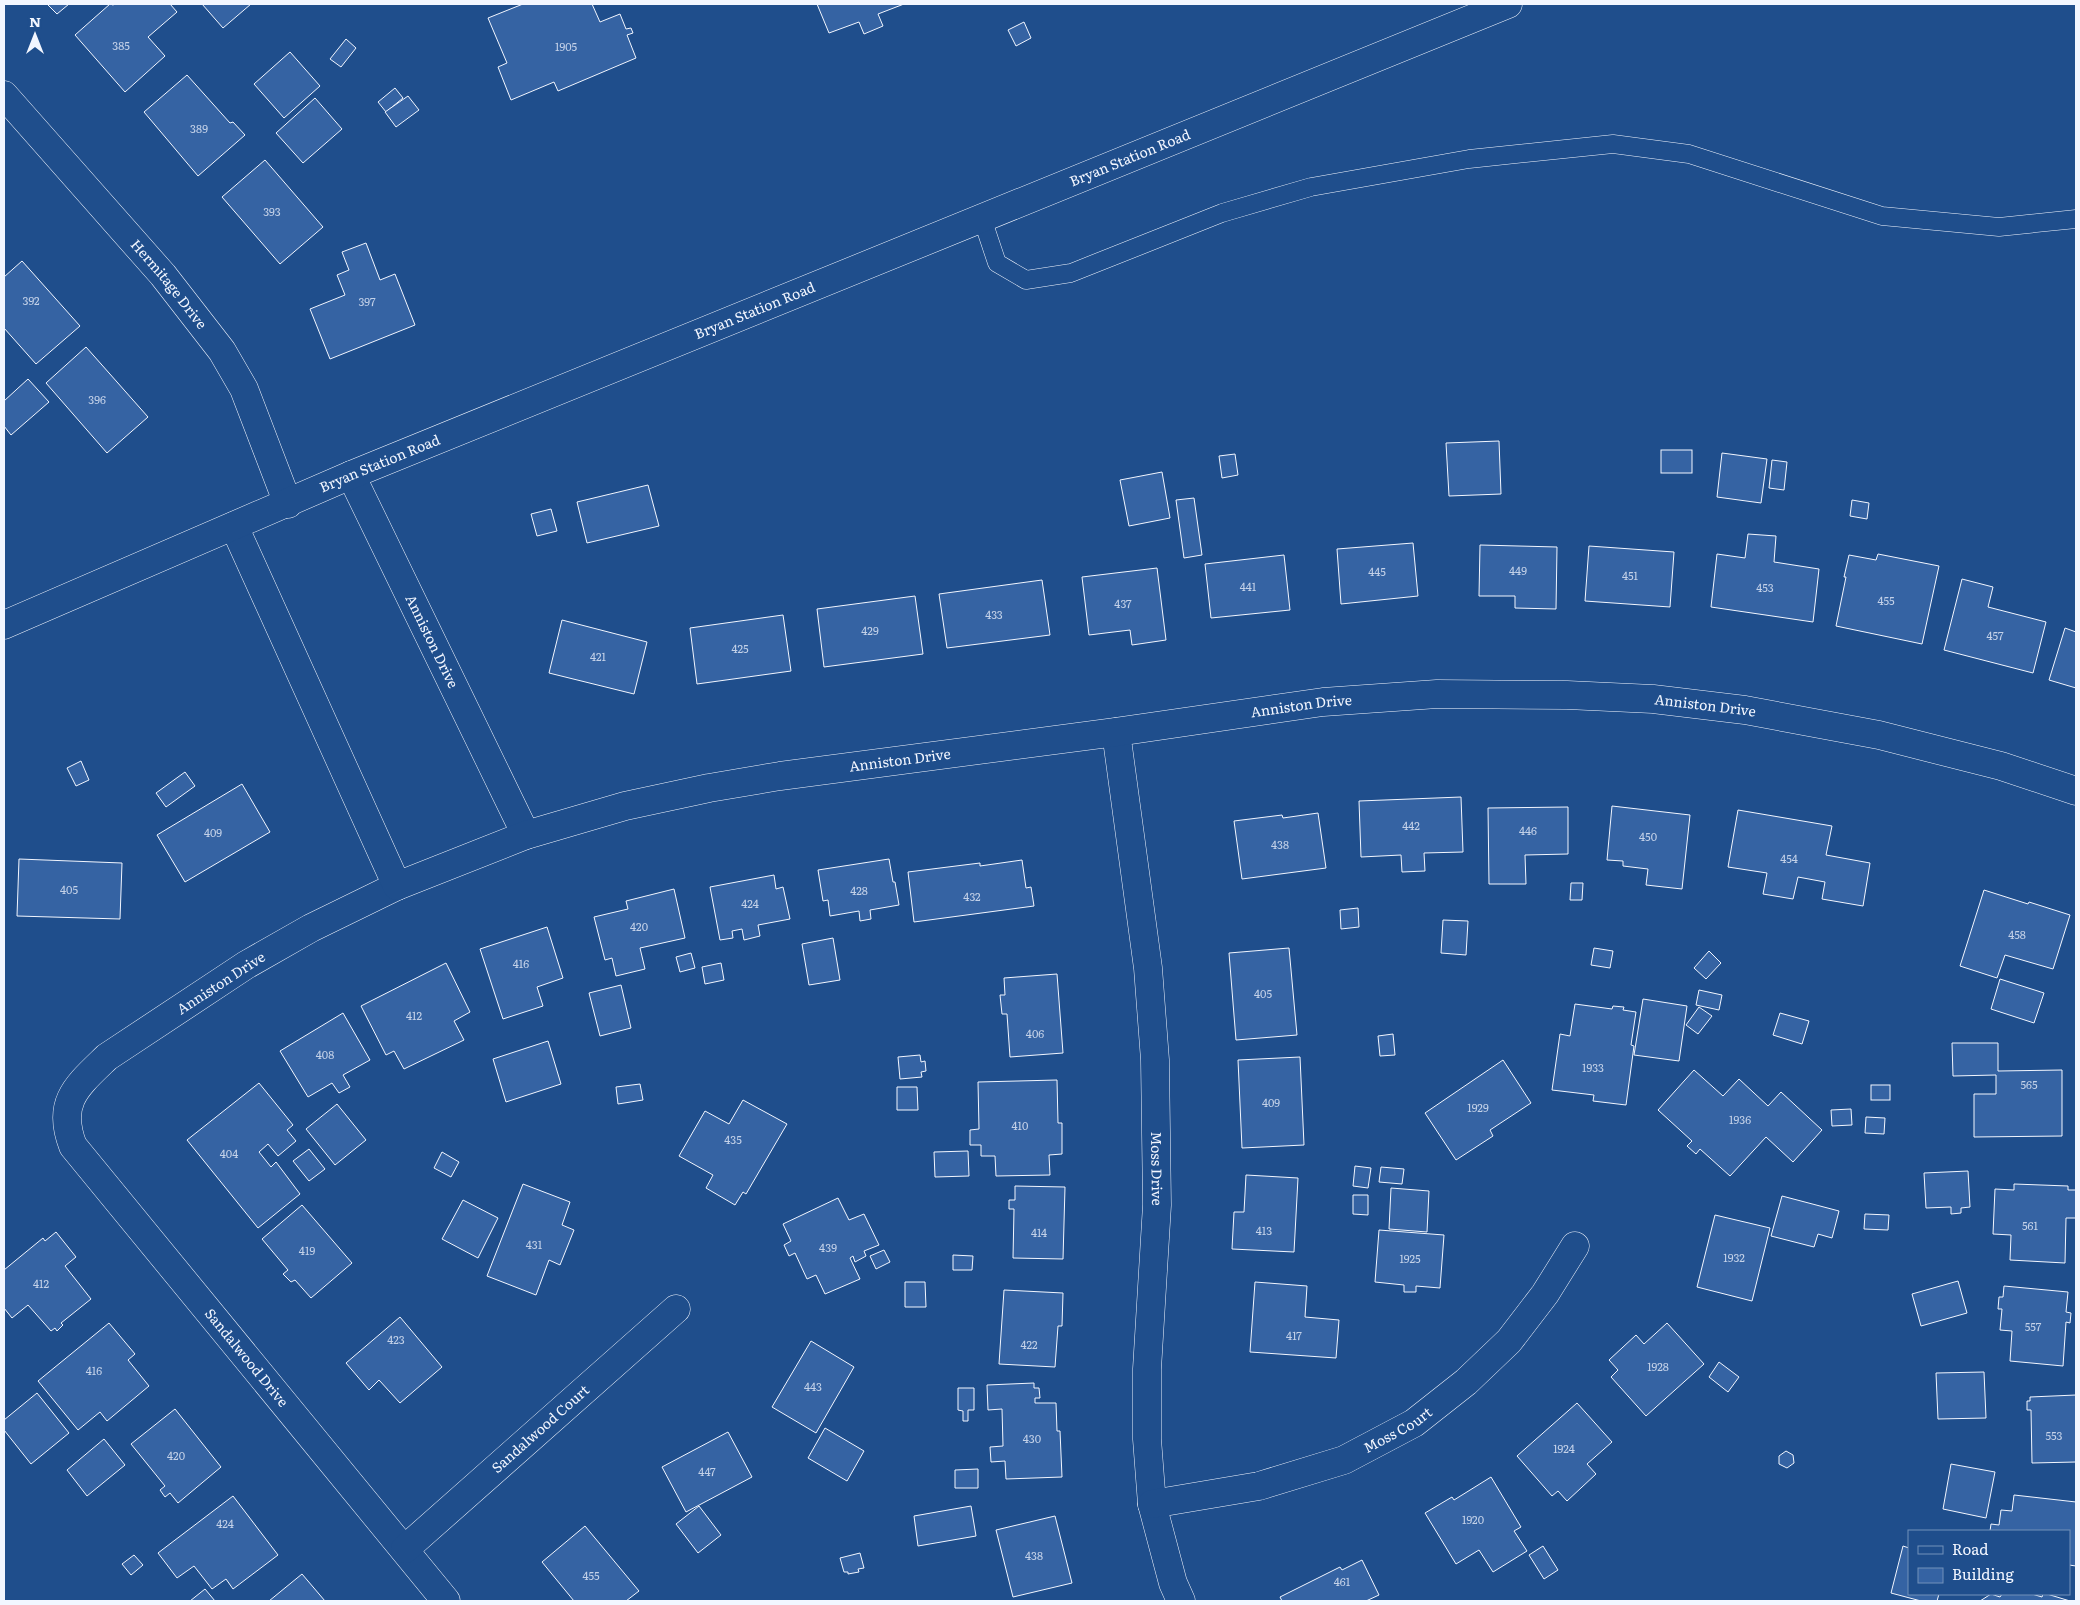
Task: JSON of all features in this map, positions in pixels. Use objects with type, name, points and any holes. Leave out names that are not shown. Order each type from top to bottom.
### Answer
[{"type":"street","name":"Bryan Station Road","points":[[4,625],[288,504],[350,475],[1508,4]]},
{"type":"street","name":"Hermitage Drive","points":[[4,95],[163,275],[222,351],[244,389],[288,504]]},
{"type":"street","name":"Anniston Drive","points":[[350,475],[526,835]]},
{"type":"street","points":[[234,526],[397,886]]},
{"type":"street","name":"Anniston Drive","points":[[67,1106],[72,1095],[88,1075],[116,1052],[246,965],[311,928],[397,886],[526,835],[625,806],[780,776],[1116,732],[1323,702],[1437,694],[1567,695],[1653,699],[1745,710],[1879,735],[2001,766],[2076,791]]},
{"type":"street","name":"Moss Drive","points":[[1116,732],[1148,968],[1155,1060],[1157,1205],[1147,1369],[1147,1438],[1152,1504],[1173,1584],[1182,1601]]},
{"type":"street","name":"Sandalwood Drive","points":[[67,1106],[67,1131],[73,1146],[446,1601]]},
{"type":"street","name":"Moss Court","points":[[1152,1504],[1259,1486],[1344,1460],[1414,1423],[1466,1382],[1510,1341],[1545,1294],[1574,1246]]},
{"type":"street","name":"Sandalwood Court","points":[[405,1549],[676,1309]]},
{"type":"lane","points":[[982,218],[997,263],[1026,280],[1071,273],[1222,213],[1311,187],[1469,159],[1613,144],[1689,154],[1882,216],[1999,227],[2076,219]]},
{"type":"building","points":[[47,4],[69,4],[57,14]]},
{"type":"building","points":[[110,4],[170,4],[177,12],[148,37],[165,56],[125,92],[75,35]]},
{"type":"building","points":[[202,4],[251,4],[223,28]]},
{"type":"building","points":[[523,4],[592,4],[600,22],[620,14],[626,29],[631,28],[633,33],[627,35],[636,58],[558,91],[554,82],[511,100],[498,67],[507,63],[488,18]]},
{"type":"building","points":[[817,4],[904,4],[878,14],[883,26],[864,34],[859,22],[829,33]]},
{"type":"building","points":[[1024,22],[1031,38],[1016,46],[1008,30]]},
{"type":"building","points":[[346,39],[356,48],[341,67],[330,59]]},
{"type":"building","points":[[290,52],[320,86],[284,118],[254,84]]},
{"type":"building","points":[[187,75],[230,123],[233,122],[245,135],[198,176],[144,112]]},
{"type":"building","points":[[395,88],[403,98],[386,112],[378,102]]},
{"type":"building","points":[[408,96],[419,110],[396,127],[385,112]]},
{"type":"building","points":[[315,98],[342,129],[303,163],[276,133]]},
{"type":"building","points":[[265,160],[323,227],[280,264],[222,197]]},
{"type":"building","points":[[366,243],[380,280],[395,274],[415,325],[330,359],[310,309],[345,295],[337,275],[349,270],[342,252]]},
{"type":"building","points":[[22,261],[80,326],[36,364],[4,328],[4,277]]},
{"type":"building","points":[[86,347],[148,417],[107,453],[46,383]]},
{"type":"building","points":[[28,379],[49,402],[11,435],[4,426],[4,401]]},
{"type":"building","points":[[1499,441],[1501,494],[1449,496],[1446,443]]},
{"type":"building","points":[[1661,450],[1692,450],[1692,473],[1661,473]]},
{"type":"building","points":[[1722,453],[1767,459],[1761,503],[1717,497]]},
{"type":"building","points":[[1235,454],[1238,475],[1222,478],[1219,456]]},
{"type":"building","points":[[1772,460],[1787,462],[1784,490],[1769,488]]},
{"type":"building","points":[[1162,472],[1170,518],[1129,526],[1120,480]]},
{"type":"building","points":[[648,485],[659,526],[587,543],[577,502]]},
{"type":"building","points":[[1194,498],[1202,555],[1184,558],[1176,500]]},
{"type":"building","points":[[1852,500],[1869,503],[1867,519],[1850,516]]},
{"type":"building","points":[[551,509],[557,531],[537,536],[531,514]]},
{"type":"building","points":[[1748,534],[1776,536],[1774,562],[1819,569],[1813,622],[1711,607],[1717,554],[1745,558]]},
{"type":"building","points":[[1413,543],[1418,596],[1341,604],[1337,549]]},
{"type":"building","points":[[1480,545],[1557,547],[1556,609],[1515,608],[1515,596],[1479,596]]},
{"type":"building","points":[[1589,546],[1674,552],[1670,607],[1585,601]]},
{"type":"building","points":[[1878,554],[1939,566],[1922,644],[1836,626],[1849,555],[1876,560]]},
{"type":"building","points":[[1284,555],[1290,610],[1211,618],[1205,564]]},
{"type":"building","points":[[1157,568],[1166,640],[1132,645],[1130,630],[1089,635],[1082,577]]},
{"type":"building","points":[[1962,579],[1993,587],[1988,607],[2046,622],[2033,673],[1944,650]]},
{"type":"building","points":[[1042,580],[1050,635],[947,648],[939,594]]},
{"type":"building","points":[[915,596],[923,654],[824,667],[817,609]]},
{"type":"building","points":[[783,615],[791,671],[697,684],[690,628]]},
{"type":"building","points":[[562,620],[647,642],[634,694],[549,673]]},
{"type":"building","points":[[2065,628],[2076,632],[2076,688],[2049,680]]},
{"type":"building","points":[[81,761],[89,780],[76,786],[67,768]]},
{"type":"building","points":[[185,772],[195,786],[166,807],[156,793]]},
{"type":"building","points":[[242,784],[270,832],[185,882],[157,835]]},
{"type":"building","points":[[1461,797],[1463,852],[1424,853],[1425,871],[1402,872],[1401,855],[1361,857],[1359,801]]},
{"type":"building","points":[[1612,806],[1690,815],[1682,889],[1646,885],[1648,869],[1623,866],[1623,861],[1607,860]]},
{"type":"building","points":[[1568,807],[1568,854],[1525,855],[1526,884],[1489,884],[1488,808]]},
{"type":"building","points":[[1738,810],[1832,826],[1826,855],[1870,863],[1863,906],[1822,899],[1825,882],[1798,877],[1793,899],[1763,894],[1767,873],[1728,867]]},
{"type":"building","points":[[1318,813],[1326,868],[1242,879],[1234,821],[1282,815],[1283,818]]},
{"type":"building","points":[[19,859],[122,863],[120,919],[17,916]]},
{"type":"building","points":[[889,859],[899,905],[870,910],[871,919],[860,921],[859,911],[830,916],[828,900],[823,901],[818,870]]},
{"type":"building","points":[[1022,860],[1026,888],[1031,887],[1034,906],[914,922],[908,872],[980,863],[980,866]]},
{"type":"building","points":[[774,875],[776,889],[783,887],[790,919],[758,925],[760,936],[744,940],[742,929],[732,931],[733,938],[720,940],[710,887]]},
{"type":"building","points":[[1571,883],[1583,883],[1582,900],[1570,900]]},
{"type":"building","points":[[674,889],[685,938],[640,948],[645,969],[616,976],[612,958],[605,960],[594,917],[628,909],[626,901]]},
{"type":"building","points":[[1984,890],[2070,915],[2053,969],[2005,955],[1997,978],[1960,966]]},
{"type":"building","points":[[1358,908],[1359,927],[1341,929],[1340,910]]},
{"type":"building","points":[[1443,920],[1468,921],[1466,955],[1441,953]]},
{"type":"building","points":[[547,927],[563,978],[537,987],[543,1006],[503,1019],[480,949]]},
{"type":"building","points":[[833,938],[840,980],[809,985],[802,944]]},
{"type":"building","points":[[1289,948],[1297,1035],[1236,1040],[1229,953]]},
{"type":"building","points":[[1594,948],[1613,951],[1610,968],[1591,965]]},
{"type":"building","points":[[1709,951],[1721,963],[1706,979],[1694,968]]},
{"type":"building","points":[[691,953],[695,968],[680,972],[676,957]]},
{"type":"building","points":[[446,963],[470,1012],[454,1021],[464,1040],[404,1069],[394,1051],[386,1055],[361,1006]]},
{"type":"building","points":[[721,963],[724,980],[705,984],[702,967]]},
{"type":"building","points":[[1057,974],[1063,1053],[1010,1057],[1007,1014],[1002,1014],[1000,995],[1005,995],[1004,978]]},
{"type":"building","points":[[2000,979],[2044,993],[2034,1023],[1991,1009]]},
{"type":"building","points":[[621,985],[631,1028],[600,1036],[589,993]]},
{"type":"building","points":[[1699,990],[1722,995],[1719,1010],[1696,1005]]},
{"type":"building","points":[[1643,999],[1687,1006],[1679,1061],[1634,1055]]},
{"type":"building","points":[[1575,1004],[1612,1009],[1613,1006],[1624,1007],[1623,1010],[1636,1012],[1631,1045],[1634,1046],[1626,1105],[1593,1101],[1594,1095],[1552,1090],[1560,1034],[1570,1036]]},
{"type":"building","points":[[1699,1007],[1712,1016],[1698,1034],[1686,1025]]},
{"type":"building","points":[[343,1013],[370,1060],[343,1075],[350,1087],[339,1093],[332,1083],[308,1097],[280,1051]]},
{"type":"building","points":[[1780,1013],[1809,1021],[1802,1044],[1773,1035]]},
{"type":"building","points":[[1393,1034],[1395,1055],[1380,1056],[1378,1036]]},
{"type":"building","points":[[548,1041],[561,1084],[506,1102],[493,1059]]},
{"type":"building","points":[[1952,1043],[1998,1043],[1998,1071],[2062,1070],[2062,1136],[1974,1137],[1974,1094],[1996,1094],[1996,1075],[1953,1076]]},
{"type":"building","points":[[920,1055],[921,1062],[925,1061],[926,1071],[921,1072],[922,1077],[900,1079],[898,1057]]},
{"type":"building","points":[[1300,1057],[1304,1145],[1242,1148],[1238,1060]]},
{"type":"building","points":[[1503,1060],[1531,1103],[1490,1130],[1493,1136],[1456,1160],[1425,1113]]},
{"type":"building","points":[[1694,1070],[1723,1096],[1739,1079],[1768,1106],[1781,1092],[1822,1130],[1793,1162],[1766,1137],[1730,1176],[1700,1149],[1696,1154],[1687,1146],[1692,1141],[1658,1110]]},
{"type":"building","points":[[1057,1080],[1058,1123],[1062,1123],[1062,1154],[1049,1155],[1050,1175],[996,1176],[995,1156],[981,1156],[981,1145],[970,1145],[970,1130],[979,1129],[978,1082]]},
{"type":"building","points":[[259,1083],[293,1125],[287,1130],[296,1141],[278,1156],[268,1144],[259,1152],[271,1167],[276,1162],[300,1194],[258,1228],[187,1140]]},
{"type":"building","points":[[640,1084],[643,1100],[618,1104],[616,1087]]},
{"type":"building","points":[[1871,1085],[1890,1085],[1890,1100],[1871,1100]]},
{"type":"building","points":[[897,1087],[917,1087],[918,1110],[897,1110]]},
{"type":"building","points":[[743,1100],[787,1124],[746,1194],[743,1192],[735,1205],[706,1188],[713,1175],[679,1156],[705,1111],[729,1124]]},
{"type":"building","points":[[337,1104],[366,1140],[335,1165],[306,1129]]},
{"type":"building","points":[[1851,1109],[1852,1125],[1832,1126],[1831,1110]]},
{"type":"building","points":[[1866,1117],[1885,1118],[1884,1134],[1865,1133]]},
{"type":"building","points":[[309,1149],[325,1169],[309,1181],[293,1161]]},
{"type":"building","points":[[968,1151],[969,1176],[935,1177],[934,1152]]},
{"type":"building","points":[[442,1152],[459,1162],[451,1177],[434,1168]]},
{"type":"building","points":[[1355,1166],[1371,1168],[1368,1188],[1353,1186]]},
{"type":"building","points":[[1381,1167],[1404,1169],[1402,1184],[1379,1182]]},
{"type":"building","points":[[1968,1171],[1970,1207],[1961,1208],[1961,1213],[1951,1214],[1951,1207],[1926,1208],[1924,1173]]},
{"type":"building","points":[[1246,1175],[1298,1178],[1294,1252],[1232,1249],[1234,1212],[1244,1212]]},
{"type":"building","points":[[523,1184],[570,1202],[562,1225],[574,1230],[560,1265],[549,1260],[536,1295],[487,1276]]},
{"type":"building","points":[[2014,1184],[2068,1186],[2068,1190],[2076,1190],[2076,1218],[2066,1218],[2065,1263],[2010,1260],[2011,1235],[1993,1234],[1995,1189],[2014,1190]]},
{"type":"building","points":[[1015,1186],[1065,1187],[1063,1259],[1013,1258],[1014,1209],[1009,1209],[1009,1200],[1015,1200]]},
{"type":"building","points":[[1391,1188],[1429,1191],[1427,1232],[1389,1229]]},
{"type":"building","points":[[1353,1195],[1368,1195],[1368,1215],[1353,1214]]},
{"type":"building","points":[[1782,1196],[1839,1211],[1832,1238],[1818,1234],[1814,1247],[1771,1236]]},
{"type":"building","points":[[838,1198],[849,1220],[864,1214],[879,1245],[864,1251],[866,1256],[855,1262],[853,1256],[850,1258],[860,1279],[825,1294],[816,1275],[807,1279],[795,1253],[789,1256],[784,1245],[791,1241],[783,1224]]},
{"type":"building","points":[[463,1200],[498,1218],[478,1258],[442,1239]]},
{"type":"building","points":[[302,1205],[352,1263],[311,1298],[295,1280],[291,1282],[283,1274],[288,1270],[262,1239]]},
{"type":"building","points":[[1865,1214],[1889,1215],[1888,1230],[1864,1229]]},
{"type":"building","points":[[1715,1215],[1770,1228],[1752,1301],[1697,1287]]},
{"type":"building","points":[[1379,1230],[1444,1235],[1440,1288],[1416,1286],[1416,1292],[1404,1292],[1404,1285],[1375,1282]]},
{"type":"building","points":[[56,1232],[76,1257],[65,1266],[91,1299],[61,1323],[63,1325],[57,1331],[55,1328],[51,1331],[28,1305],[12,1318],[4,1308],[4,1270],[43,1238],[45,1241]]},
{"type":"building","points":[[884,1250],[890,1262],[876,1269],[870,1256]]},
{"type":"building","points":[[953,1255],[973,1256],[972,1270],[953,1270]]},
{"type":"building","points":[[1958,1281],[1967,1313],[1921,1326],[1912,1294]]},
{"type":"building","points":[[905,1282],[925,1282],[926,1307],[905,1307]]},
{"type":"building","points":[[1255,1282],[1307,1286],[1305,1317],[1339,1320],[1336,1358],[1250,1352]]},
{"type":"building","points":[[2004,1286],[2068,1292],[2066,1312],[2071,1313],[2070,1323],[2066,1322],[2063,1366],[2010,1361],[2012,1331],[2000,1330],[2002,1309],[1998,1309],[1999,1297],[2003,1297]]},
{"type":"building","points":[[1004,1290],[1063,1293],[1062,1326],[1058,1326],[1055,1367],[999,1364]]},
{"type":"building","points":[[400,1317],[442,1367],[400,1403],[379,1380],[369,1390],[346,1363]]},
{"type":"building","points":[[109,1323],[135,1354],[128,1360],[149,1386],[107,1421],[100,1412],[78,1430],[38,1381]]},
{"type":"building","points":[[1667,1323],[1704,1364],[1646,1416],[1611,1377],[1618,1370],[1609,1360],[1636,1335],[1644,1344]]},
{"type":"building","points":[[811,1341],[854,1367],[816,1433],[772,1407]]},
{"type":"building","points":[[1719,1362],[1739,1377],[1728,1392],[1709,1377]]},
{"type":"building","points":[[1984,1372],[1986,1418],[1938,1419],[1936,1373]]},
{"type":"building","points":[[1034,1383],[1034,1388],[1039,1388],[1040,1398],[1035,1398],[1035,1403],[1056,1403],[1057,1431],[1060,1431],[1062,1477],[1006,1479],[1005,1461],[991,1462],[990,1447],[1003,1446],[1002,1409],[988,1410],[987,1385]]},
{"type":"building","points":[[958,1388],[974,1388],[974,1410],[968,1410],[968,1421],[963,1421],[963,1411],[958,1410]]},
{"type":"building","points":[[37,1393],[69,1433],[31,1464],[4,1430],[4,1420]]},
{"type":"building","points":[[2076,1395],[2076,1462],[2032,1463],[2031,1410],[2027,1410],[2027,1401],[2030,1401],[2030,1397]]},
{"type":"building","points":[[1577,1403],[1612,1442],[1587,1464],[1596,1474],[1567,1501],[1558,1491],[1552,1496],[1517,1456]]},
{"type":"building","points":[[175,1409],[221,1467],[178,1503],[170,1493],[165,1497],[160,1490],[165,1486],[131,1444]]},
{"type":"building","points":[[825,1428],[864,1451],[847,1481],[808,1458]]},
{"type":"building","points":[[728,1432],[752,1477],[686,1512],[662,1467]]},
{"type":"building","points":[[104,1439],[125,1465],[87,1496],[67,1470]]},
{"type":"building","points":[[1786,1451],[1793,1455],[1794,1463],[1787,1468],[1779,1464],[1779,1456]]},
{"type":"building","points":[[1951,1464],[1995,1472],[1986,1518],[1943,1509]]},
{"type":"building","points":[[978,1469],[978,1488],[955,1488],[955,1470]]},
{"type":"building","points":[[1491,1477],[1521,1527],[1514,1531],[1527,1551],[1493,1572],[1479,1550],[1456,1564],[1425,1513],[1452,1497],[1454,1500]]},
{"type":"building","points":[[2014,1495],[2076,1502],[2076,1566],[2070,1565],[2070,1530],[1990,1530],[1991,1524],[1999,1525],[2001,1510],[2012,1511]]},
{"type":"building","points":[[233,1496],[278,1555],[233,1589],[226,1579],[212,1589],[194,1566],[177,1578],[158,1553]]},
{"type":"building","points":[[699,1506],[721,1535],[698,1553],[676,1524]]},
{"type":"building","points":[[971,1506],[976,1536],[918,1546],[914,1516]]},
{"type":"building","points":[[1055,1516],[1072,1583],[1013,1597],[996,1530]]},
{"type":"building","points":[[585,1526],[639,1591],[626,1601],[574,1601],[542,1562]]},
{"type":"building","points":[[1543,1546],[1558,1570],[1544,1579],[1529,1555]]},
{"type":"building","points":[[1903,1546],[1908,1548],[1908,1595],[1939,1595],[1937,1601],[1921,1601],[1891,1593]]},
{"type":"building","points":[[860,1553],[864,1568],[858,1569],[859,1572],[848,1574],[848,1572],[844,1572],[840,1558]]},
{"type":"building","points":[[134,1555],[143,1565],[131,1575],[122,1564]]},
{"type":"building","points":[[1362,1560],[1379,1595],[1366,1601],[1282,1601],[1280,1597],[1340,1567],[1342,1570]]},
{"type":"building","points":[[302,1574],[325,1601],[269,1601]]},
{"type":"building","points":[[205,1589],[215,1601],[190,1601]]},
{"type":"building","points":[[1989,1595],[2000,1597],[2001,1595],[2035,1595],[2042,1597],[2043,1595],[2050,1595],[2070,1601],[1980,1601]]}]
